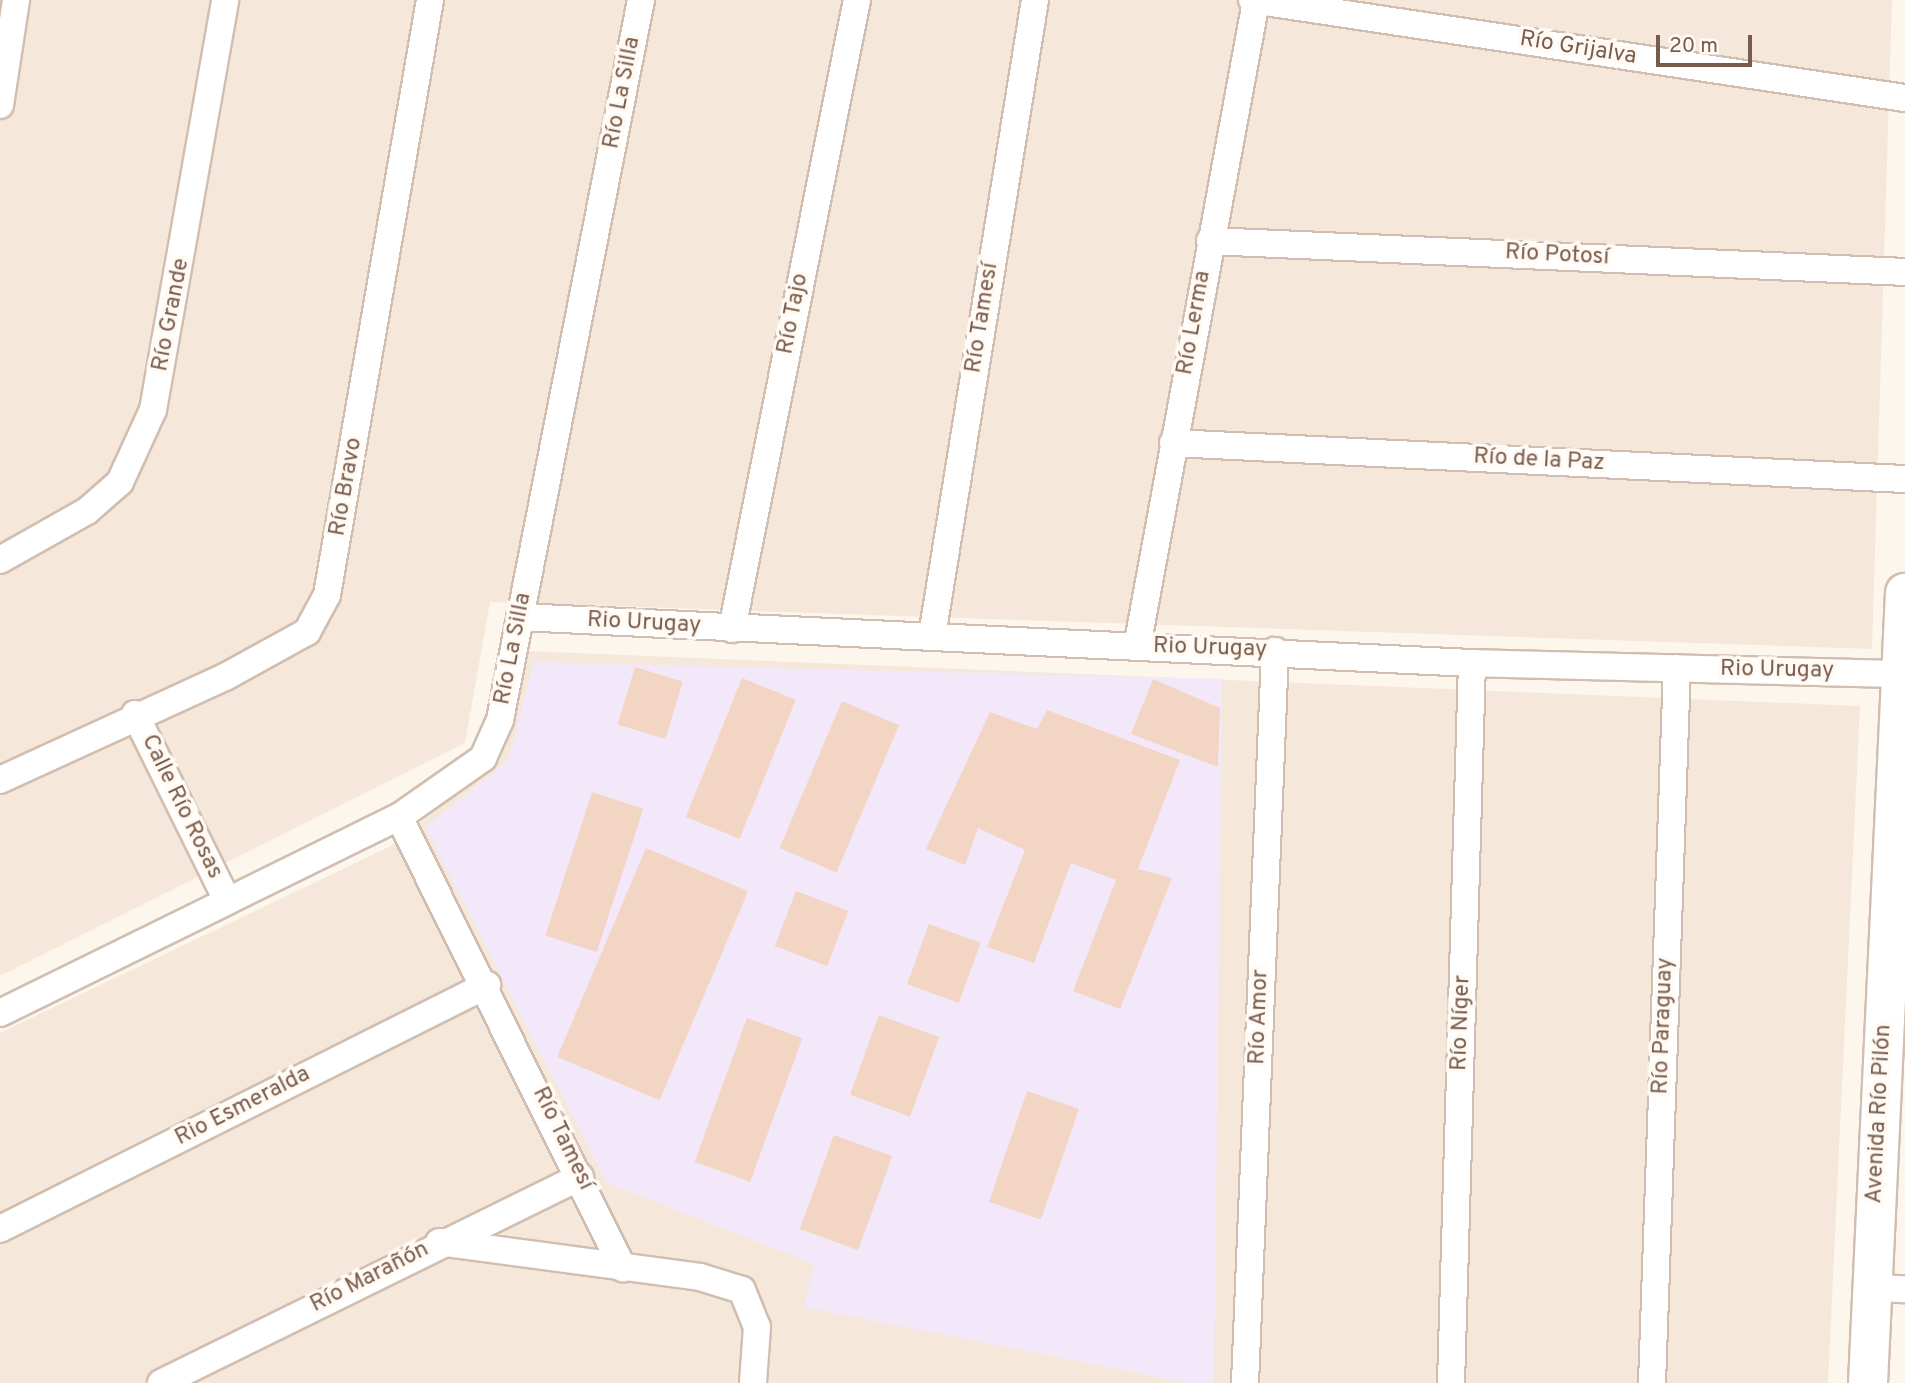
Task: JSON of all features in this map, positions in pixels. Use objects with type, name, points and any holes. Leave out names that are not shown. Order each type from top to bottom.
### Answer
[{"type":"main road","name":"Avenida Río Pilón","points":[[1868,1383],[1889,1289],[1901,674],[1905,593]]},
{"type":"street","points":[[0,105],[16,0]]},
{"type":"street","name":"Río Grande","points":[[0,559],[87,511],[120,482],[153,410],[225,0]]},
{"type":"street","name":"Río Bravo","points":[[0,780],[135,714],[268,656],[307,632],[327,596],[430,0]]},
{"type":"street","name":"Río La Silla","points":[[0,1013],[398,817],[483,758],[500,720],[641,0]]},
{"type":"street","name":"Río Tajo","points":[[732,629],[857,0]]},
{"type":"street","name":"Río Tamesí","points":[[932,636],[1035,0]]},
{"type":"street","name":"Río Grijalva","points":[[1254,0],[1905,98]]},
{"type":"street","name":"Río Lerma","points":[[1137,647],[1254,0]]},
{"type":"street","name":"Río Potosí","points":[[1210,241],[1905,272]]},
{"type":"street","name":"Río de la Paz","points":[[1173,443],[1905,480]]},
{"type":"street","name":"Rio Urugay","points":[[520,617],[732,629],[1275,651],[1472,663],[1901,674]]},
{"type":"street","name":"Río Amor","points":[[1245,1383],[1275,651]]},
{"type":"street","name":"Río Níger","points":[[1451,1383],[1472,663]]},
{"type":"street","name":"Río Paraguay","points":[[1652,1383],[1676,668]]},
{"type":"street","name":"Calle Río Rosas","points":[[135,714],[226,900]]},
{"type":"street","name":"Río Tamesí","points":[[398,817],[487,985],[623,1268]]},
{"type":"street","name":"Rio Esmeralda","points":[[0,1229],[487,985]]},
{"type":"street","name":"Río Marañón","points":[[161,1383],[439,1242],[580,1177]]},
{"type":"street","points":[[439,1242],[700,1277],[742,1290],[757,1327],[753,1383]]},
{"type":"shaded area","points":[[0,0],[1892,0],[1872,649],[490,602],[465,743],[0,976]]},
{"type":"shaded area","points":[[526,651],[1860,706],[1828,1383],[0,1383],[0,1033],[391,846],[500,760]]},
{"type":"shaded area","points":[[534,662],[1222,679],[1214,1383],[1187,1383],[804,1307],[814,1264],[607,1183],[425,827],[508,761]]},
{"type":"building","points":[[635,667],[683,682],[665,739],[617,724]]},
{"type":"building","points":[[742,678],[796,700],[740,839],[686,817]]},
{"type":"building","points":[[1153,679],[1220,708],[1218,767],[1131,734]]},
{"type":"building","points":[[842,701],[899,725],[837,873],[779,848]]},
{"type":"building","points":[[1047,710],[1180,760],[1138,869],[1172,878],[1120,1009],[1073,991],[1116,880],[1071,863],[1034,963],[987,947],[1025,850],[978,828],[965,865],[926,849],[990,712],[1037,729]]},
{"type":"building","points":[[592,792],[643,809],[597,952],[545,936]]},
{"type":"building","points":[[646,848],[748,891],[659,1100],[557,1057]]},
{"type":"building","points":[[796,891],[848,911],[827,966],[775,946]]},
{"type":"building","points":[[929,924],[981,943],[959,1003],[907,984]]},
{"type":"building","points":[[879,1015],[939,1037],[910,1117],[850,1095]]},
{"type":"building","points":[[747,1018],[802,1038],[750,1182],[695,1162]]},
{"type":"building","points":[[1027,1091],[1079,1109],[1041,1220],[989,1202]]},
{"type":"building","points":[[834,1135],[892,1156],[858,1250],[800,1229]]}]
